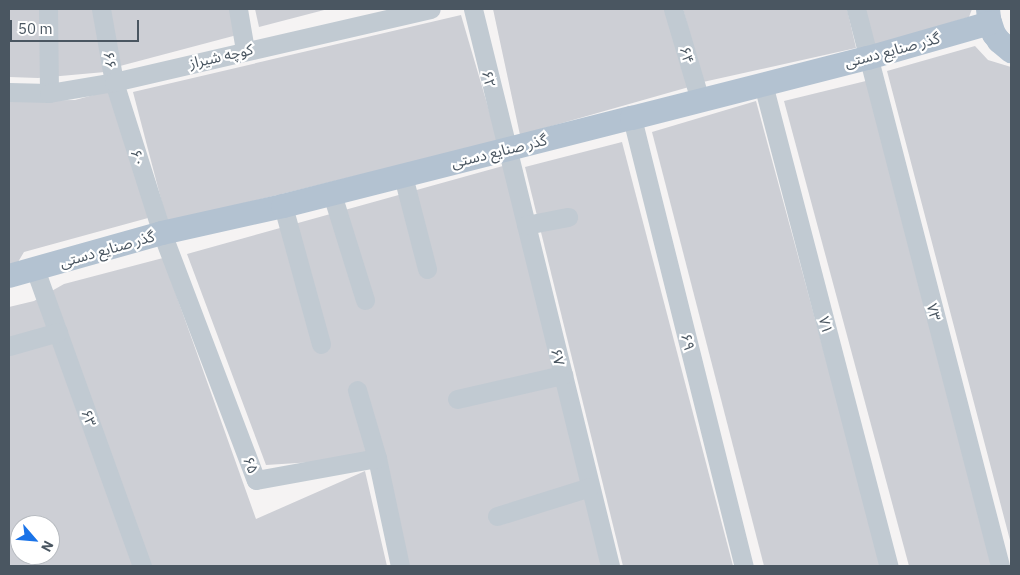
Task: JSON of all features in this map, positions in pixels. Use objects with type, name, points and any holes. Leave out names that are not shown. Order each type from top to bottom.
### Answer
[{"type":"main road","name":"گذر صنایع دستی","points":[[9,276],[162,234],[332,194],[868,58],[989,16]]},
{"type":"main road","points":[[989,16],[999,41],[1011,51]]},
{"type":"street","points":[[48,9],[49,93]]},
{"type":"street","name":"۶۶","points":[[101,9],[114,82]]},
{"type":"street","points":[[238,9],[245,50]]},
{"type":"street","name":"کوچه شیراز","points":[[9,92],[49,93],[114,82],[245,50],[432,9]]},
{"type":"street","name":"۶۲","points":[[472,9],[506,149]]},
{"type":"street","name":"۶۴","points":[[674,9],[700,100]]},
{"type":"street","points":[[856,9],[868,58]]},
{"type":"street","name":"۷۳","points":[[868,58],[1000,566]]},
{"type":"street","name":"۶۰","points":[[114,82],[162,234]]},
{"type":"street","name":"۷۱","points":[[763,84],[889,566]]},
{"type":"street","name":"۶۹","points":[[632,118],[744,566]]},
{"type":"street","name":"۶۷","points":[[506,149],[610,566]]},
{"type":"street","points":[[403,176],[427,269]]},
{"type":"street","points":[[332,194],[365,300]]},
{"type":"street","points":[[283,206],[321,344]]},
{"type":"street","points":[[526,225],[568,217]]},
{"type":"street","name":"۶۵","points":[[162,234],[256,480],[377,458]]},
{"type":"street","name":"۶۳","points":[[35,269],[142,566]]},
{"type":"street","points":[[9,346],[58,332]]},
{"type":"street","points":[[457,399],[563,375]]},
{"type":"street","points":[[356,390],[377,458],[400,566]]},
{"type":"street","points":[[497,516],[590,487]]},
{"type":"building","points":[[9,9],[93,9],[105,72],[38,78],[9,77]]},
{"type":"building","points":[[110,9],[232,9],[237,35],[120,66]]},
{"type":"building","points":[[255,9],[328,9],[259,27]]},
{"type":"building","points":[[493,9],[666,9],[689,87],[520,135]]},
{"type":"building","points":[[683,9],[847,9],[856,48],[703,82]]},
{"type":"building","points":[[865,9],[972,9],[969,17],[873,46]]},
{"type":"building","points":[[461,15],[498,141],[167,222],[133,92]]},
{"type":"building","points":[[975,46],[988,60],[1011,67],[1011,544],[887,71]]},
{"type":"building","points":[[874,79],[995,566],[909,566],[784,101]]},
{"type":"building","points":[[112,90],[148,218],[24,252],[15,267],[9,270],[9,101],[75,100]]},
{"type":"building","points":[[756,101],[882,566],[764,566],[652,132]]},
{"type":"building","points":[[622,142],[733,566],[623,566],[525,167]]},
{"type":"building","points":[[510,164],[610,566],[406,566],[377,458],[266,465],[187,254]]},
{"type":"building","points":[[163,258],[256,519],[365,471],[387,566],[9,566],[9,307],[34,301],[64,284]]}]
